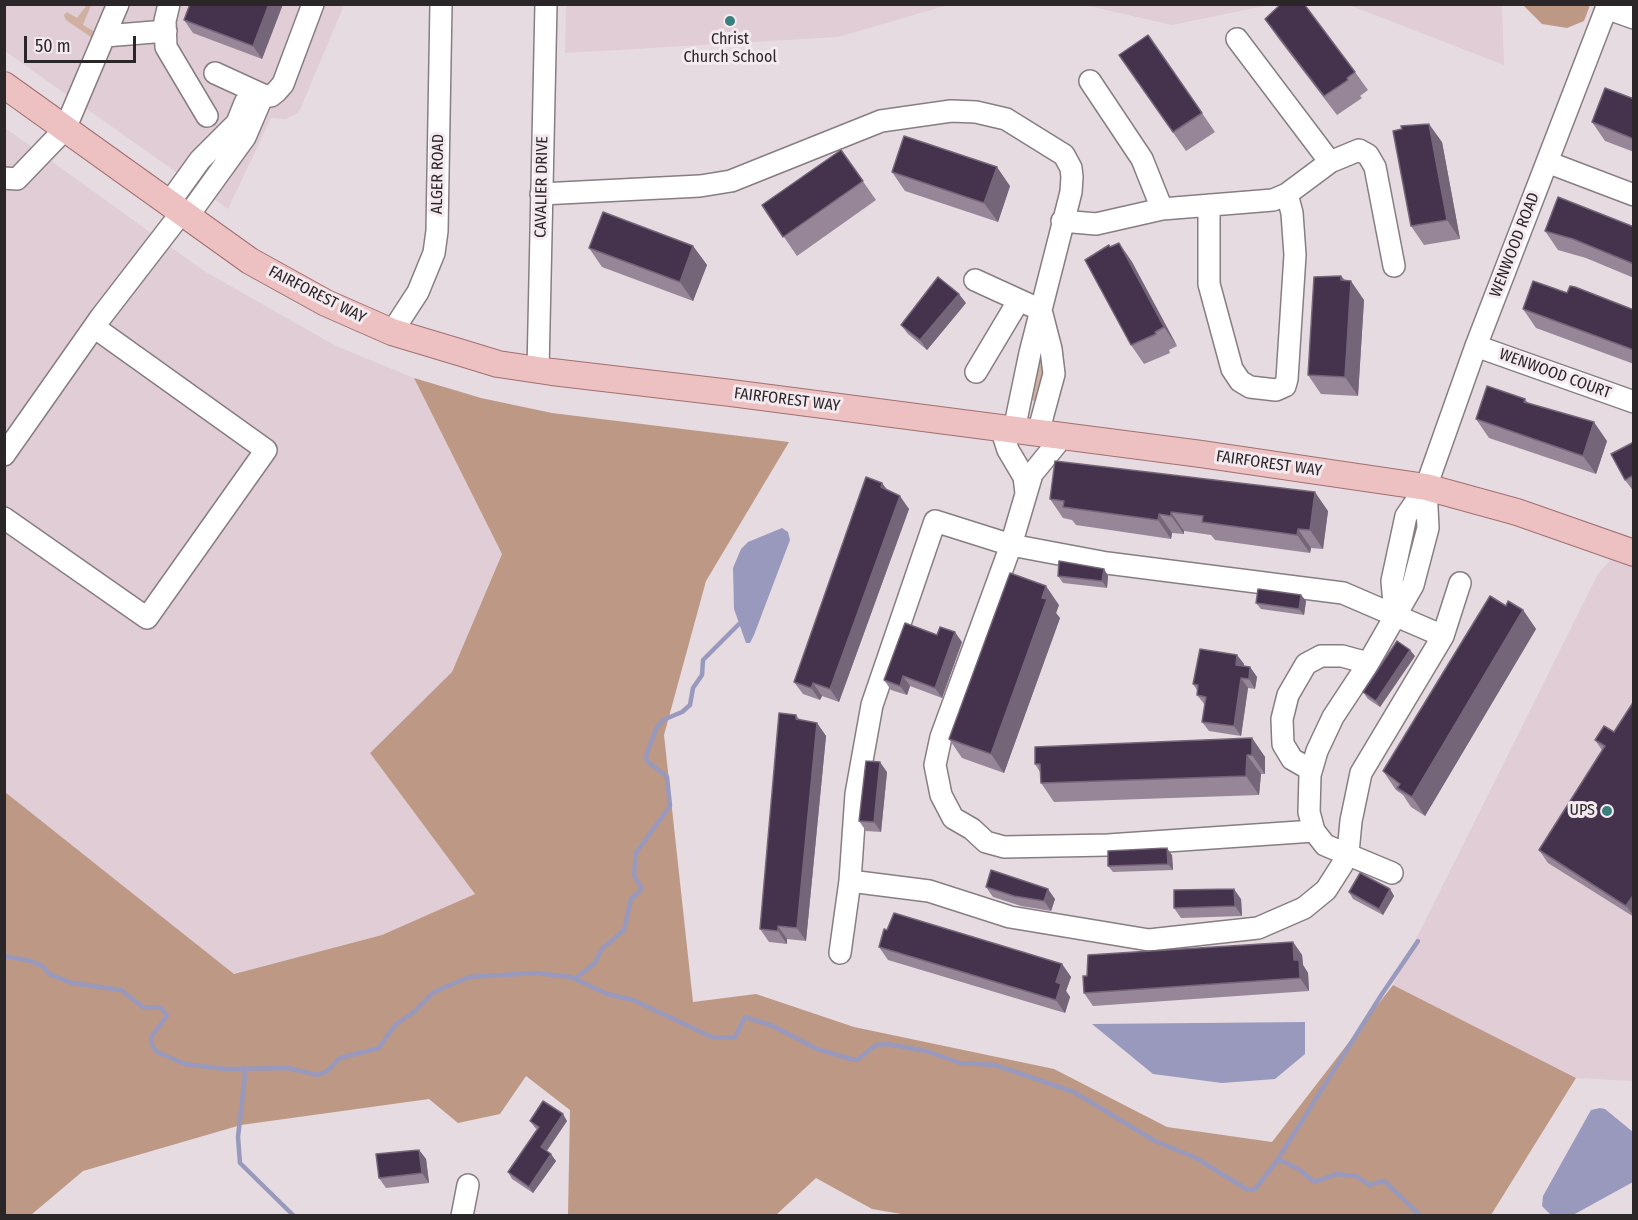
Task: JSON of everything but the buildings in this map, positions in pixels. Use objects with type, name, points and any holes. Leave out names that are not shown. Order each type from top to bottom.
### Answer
[{"type":"main road","name":"FAIRFOREST WAY","points":[[4,86],[250,261],[297,288],[392,332],[498,364],[1018,430],[1426,487],[1517,512],[1634,553]]},
{"type":"street","points":[[4,178],[17,179],[65,129],[118,4]]},
{"type":"street","points":[[169,4],[166,47],[207,116]]},
{"type":"street","points":[[214,73],[271,96],[283,84],[314,4]]},
{"type":"street","name":"ALGER ROAD","points":[[392,332],[418,292],[434,253],[437,231],[441,4]]},
{"type":"street","name":"CAVALIER DRIVE","points":[[538,370],[546,4]]},
{"type":"street","points":[[1607,6],[1634,18]]},
{"type":"street","name":"WENWOOD ROAD","points":[[1426,487],[1476,346],[1607,6]]},
{"type":"street","points":[[105,36],[166,31]]},
{"type":"street","points":[[1237,39],[1330,162]]},
{"type":"street","points":[[1090,81],[1142,159],[1162,209]]},
{"type":"street","points":[[4,455],[179,210],[200,160],[237,123],[257,92]]},
{"type":"street","points":[[541,194],[700,186],[731,181],[881,121],[951,111],[976,112],[1006,119],[1064,154],[1071,168],[1071,192],[1062,221],[1042,310],[1018,430],[1008,450],[1024,477],[1026,494]]},
{"type":"street","points":[[1062,221],[1096,224],[1162,209],[1273,200],[1287,194],[1330,162],[1359,150],[1372,159],[1394,266]]},
{"type":"street","points":[[1547,162],[1634,195]]},
{"type":"street","points":[[1209,205],[1209,284],[1230,363],[1236,376],[1245,384],[1261,390],[1276,390],[1285,386],[1287,379],[1295,255],[1293,222],[1287,194]]},
{"type":"street","points":[[975,280],[1042,310]]},
{"type":"street","points":[[976,372],[1019,300]]},
{"type":"street","points":[[4,518],[147,618],[266,450],[94,327]]},
{"type":"street","name":"WENWOOD COURT","points":[[1476,346],[1634,402]]},
{"type":"street","points":[[1063,436],[1032,474],[1011,545],[941,737],[935,765],[942,795],[953,818],[972,829],[986,842],[1004,847],[1108,845],[1314,831]]},
{"type":"street","points":[[1392,873],[1348,853],[1325,846],[1314,831],[1309,812],[1311,770],[1333,717],[1368,663],[1413,585],[1428,528],[1426,487]]},
{"type":"street","points":[[840,953],[850,881],[856,794],[872,705],[935,521],[1011,545],[1107,563],[1344,593],[1443,636]]},
{"type":"street","points":[[850,881],[929,891],[1010,917],[1149,940],[1258,928],[1305,908],[1326,890],[1348,853],[1351,821],[1361,773],[1443,636],[1460,583]]},
{"type":"street","points":[[1311,770],[1292,759],[1283,744],[1282,719],[1288,695],[1306,664],[1321,656],[1342,656],[1368,663]]},
{"type":"street","points":[[462,1215],[468,1185]]},
{"type":"shaded area","name":"Christ Church School","points":[[566,4],[948,5],[838,37],[565,53]]},
{"type":"shaded area","points":[[1084,4],[1270,5],[1172,25]]},
{"type":"shaded area","points":[[5,5],[344,5],[299,112],[286,119],[271,118],[228,209],[5,51]]},
{"type":"shaded area","points":[[87,5],[91,5],[83,25],[95,32],[91,37],[66,20],[64,15],[67,12],[77,18]]},
{"type":"shaded area","points":[[1349,5],[1502,5],[1504,65]]},
{"type":"shaded area","points":[[1523,5],[1590,5],[1584,21],[1567,28],[1542,24]]},
{"type":"shaded area","points":[[4,127],[204,271],[336,346],[414,378],[502,554],[452,672],[370,753],[476,894],[382,935],[234,974],[5,792]]},
{"type":"shaded area","points":[[1038,362],[1047,364],[1036,402],[1030,399]]},
{"type":"shaded area","points":[[414,378],[481,398],[552,413],[789,442],[706,581],[664,735],[693,1002],[756,994],[854,1027],[1054,1069],[1167,1127],[1272,1142],[1393,985],[1576,1078],[1491,1215],[907,1215],[872,1209],[816,1178],[776,1215],[568,1215],[570,1110],[526,1076],[500,1114],[458,1123],[429,1099],[241,1125],[83,1171],[31,1215],[5,1215],[5,792],[234,974],[382,935],[475,894],[370,753],[452,672],[502,554]]},
{"type":"shaded area","points":[[1633,535],[1633,1081],[1576,1078],[1393,985],[1598,574]]},
{"type":"water","points":[[782,528],[788,532],[790,540],[754,635],[750,643],[746,643],[734,609],[733,568],[741,549],[748,542]]},
{"type":"water","points":[[1305,1022],[1305,1054],[1275,1079],[1222,1083],[1153,1074],[1092,1024]]},
{"type":"water","points":[[1605,1109],[1633,1132],[1633,1182],[1573,1215],[1551,1215],[1542,1206],[1543,1196],[1591,1110]]},
{"type":"waterway","points":[[576,978],[595,963],[602,949],[624,930],[631,899],[642,889],[634,875],[636,853],[670,806],[667,777],[647,761],[646,756],[656,729],[663,720],[682,712],[690,705],[693,688],[702,675],[703,660],[739,624]]},
{"type":"waterway","points":[[1276,1162],[1418,941]]},
{"type":"waterway","points":[[4,956],[31,961],[44,967],[49,974],[72,983],[121,990],[143,1007],[161,1008],[167,1016],[151,1037],[152,1045],[157,1052],[185,1064],[225,1069],[288,1068],[317,1075],[326,1072],[340,1058],[379,1048],[395,1025],[414,1012],[434,992],[469,977],[536,973],[571,977],[607,994],[633,1000],[714,1038],[735,1037],[745,1017],[773,1026],[817,1049],[851,1059],[857,1060],[876,1045],[887,1044],[926,1051],[960,1063],[995,1065],[1074,1092],[1155,1141],[1194,1157],[1248,1190],[1255,1189],[1276,1162],[1282,1161],[1299,1169],[1314,1182],[1337,1174],[1356,1176],[1369,1185],[1384,1181],[1421,1216]]},
{"type":"waterway","points":[[243,1068],[245,1076],[238,1137],[240,1163],[294,1216]]},
{"type":"place","name":"Christ Church School","points":[[730,21]]},
{"type":"place","name":"UPS","points":[[1607,811]]}]
